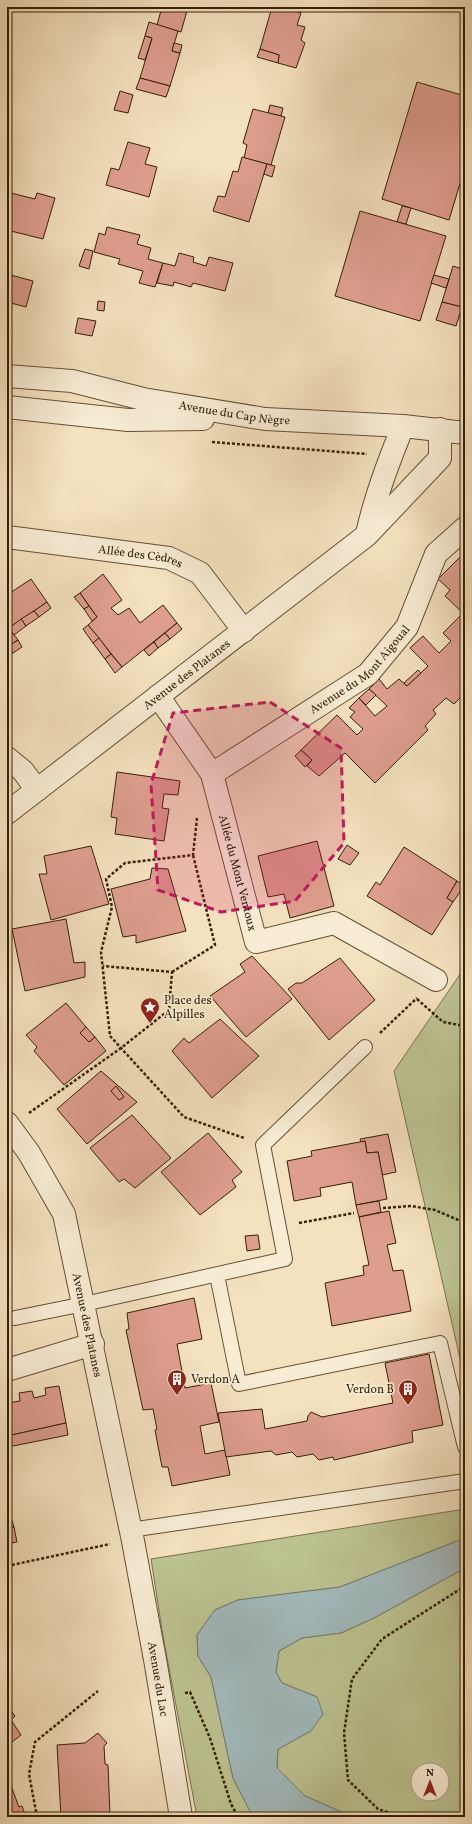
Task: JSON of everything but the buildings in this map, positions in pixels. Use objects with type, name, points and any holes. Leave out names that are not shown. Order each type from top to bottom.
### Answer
[{"type":"street","name":"Avenue du Cap Nègre","points":[[7,376],[72,381],[143,399],[265,419],[403,426],[465,433]]},
{"type":"street","points":[[7,407],[128,420],[265,419]]},
{"type":"street","points":[[367,536],[371,513],[403,426]]},
{"type":"street","name":"Avenue des Platanes","points":[[7,813],[367,536],[440,458],[440,429]]},
{"type":"street","name":"Avenue du Mont Aigoual","points":[[212,774],[368,674],[407,627],[436,554],[465,528]]},
{"type":"street","name":"Allée des Cèdres","points":[[7,538],[170,558],[200,573],[244,631]]},
{"type":"street","name":"Allée du Mont Ventoux","points":[[158,696],[212,774],[256,942],[334,923],[436,980]]},
{"type":"street","points":[[7,758],[23,771],[37,790]]},
{"type":"street","name":"Avenue des Platanes","points":[[8,1124],[29,1153],[64,1214],[93,1344],[132,1535]]},
{"type":"street","points":[[7,1370],[93,1344]]},
{"type":"street","name":"Avenue du Lac","points":[[132,1535],[162,1696],[181,1817]]},
{"type":"lane","points":[[15,1318],[285,1259],[263,1145],[365,1048]]},
{"type":"lane","points":[[217,1274],[238,1384],[440,1343],[465,1447]]},
{"type":"lane","points":[[132,1535],[465,1481]]},
{"type":"path","points":[[206,441],[359,453]]},
{"type":"path","points":[[103,966],[172,972],[215,945],[193,855],[198,810],[219,803]]},
{"type":"path","points":[[193,855],[125,863],[106,879],[112,907],[101,952],[110,1036],[184,1117],[263,1145]]},
{"type":"path","points":[[8,1124],[121,1048],[169,1010],[172,972]]},
{"type":"path","points":[[365,1048],[436,980]]},
{"type":"path","points":[[416,999],[443,1022],[465,1026]]},
{"type":"path","points":[[383,1208],[411,1206],[435,1210],[465,1223]]},
{"type":"path","points":[[278,1226],[354,1213]]},
{"type":"path","points":[[7,1566],[107,1545],[132,1535]]},
{"type":"path","points":[[402,1817],[378,1809],[348,1780],[344,1733],[352,1679],[382,1639],[465,1586]]},
{"type":"path","points":[[37,1817],[29,1774],[35,1742],[98,1691]]},
{"type":"path","points":[[162,1696],[190,1692],[210,1738],[231,1804],[238,1817]]},
{"type":"highlighted area","points":[[270,702],[341,748],[344,843],[295,901],[221,912],[158,890],[151,784],[173,713]]},
{"type":"green space","points":[[465,967],[465,1380],[394,1071]]},
{"type":"green space","points":[[465,1509],[465,1538],[340,1587],[238,1600],[215,1610],[197,1635],[198,1656],[211,1677],[233,1778],[253,1817],[197,1817],[163,1636],[151,1559]]},
{"type":"green space","points":[[465,1568],[465,1817],[353,1817],[305,1796],[277,1768],[278,1749],[311,1731],[317,1697],[282,1683],[276,1672],[279,1651],[302,1638],[341,1633],[374,1618]]},
{"type":"water","points":[[465,1538],[465,1568],[374,1618],[341,1633],[302,1638],[279,1651],[276,1672],[282,1683],[317,1697],[323,1714],[311,1731],[278,1749],[277,1768],[305,1796],[353,1817],[253,1817],[233,1778],[211,1677],[198,1656],[197,1635],[215,1610],[238,1600],[340,1587]]},
{"type":"place","name":"Place des Alpilles","points":[[150,1024]]},
{"type":"place","name":"Verdon A","points":[[177,1396]]},
{"type":"place","name":"Verdon B","points":[[408,1406]]}]
